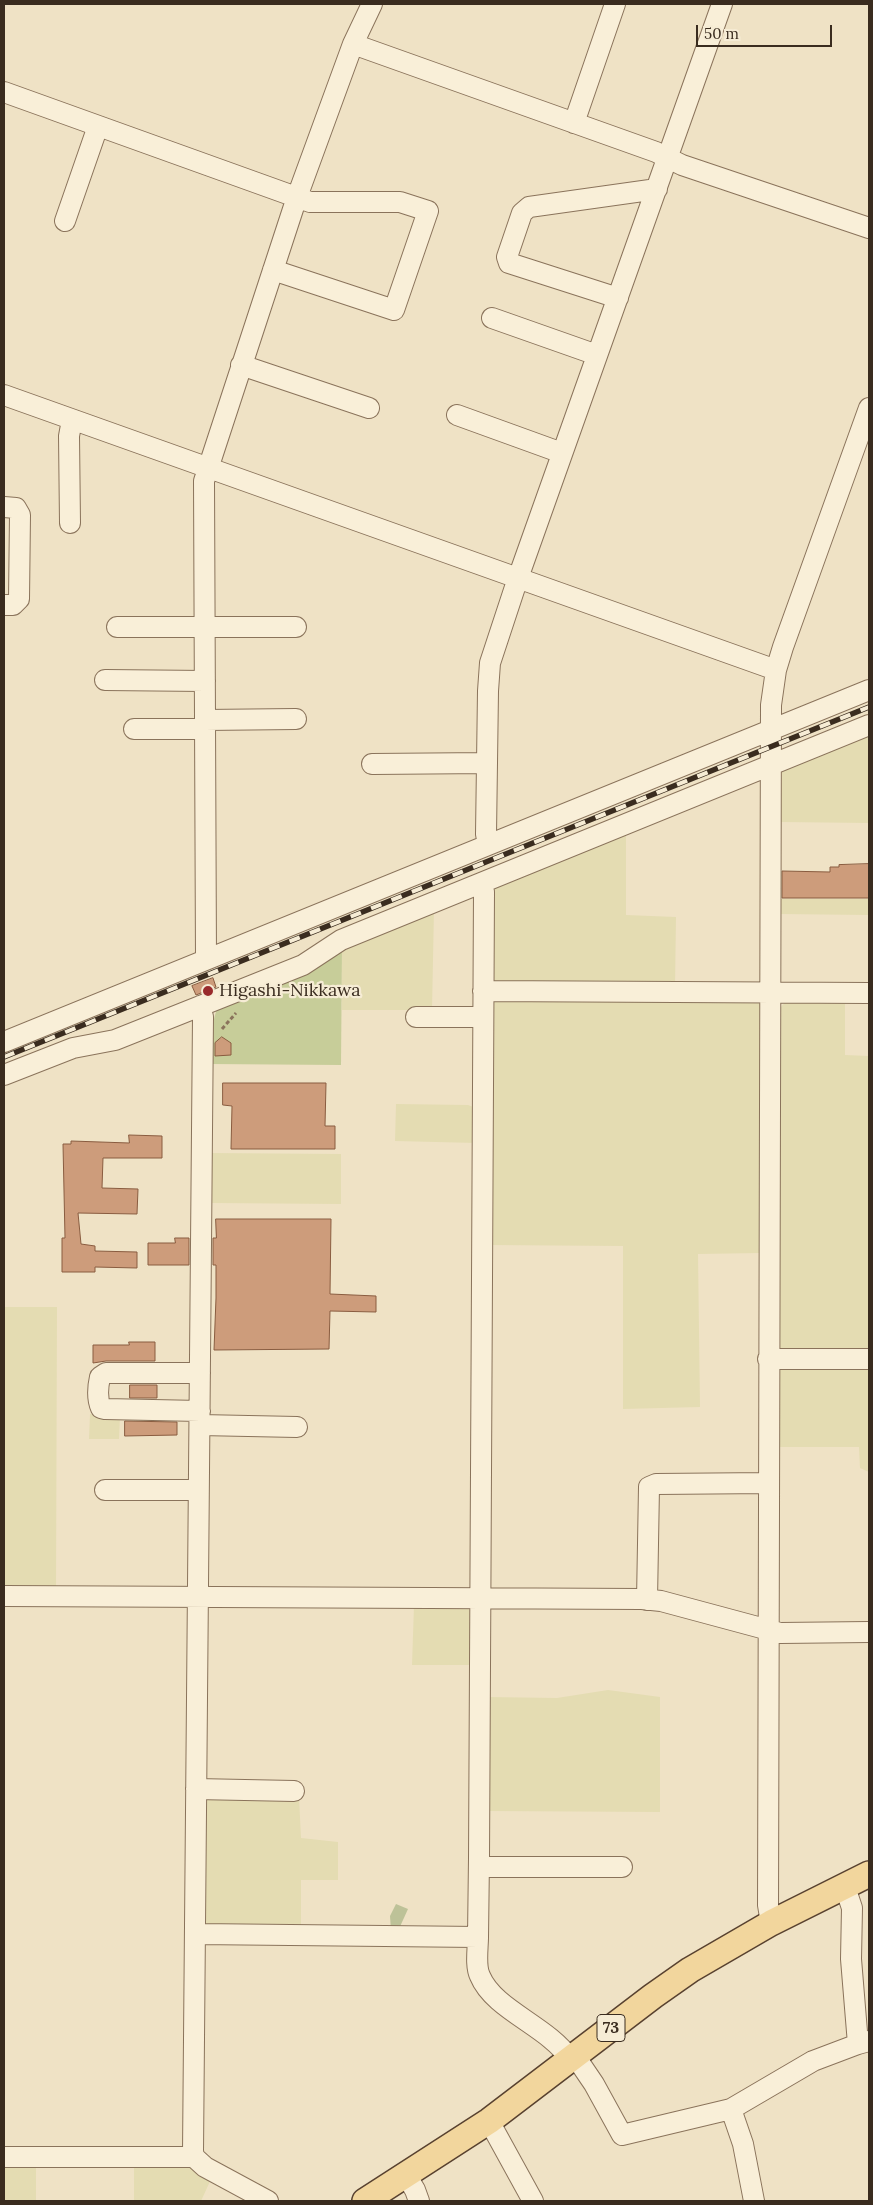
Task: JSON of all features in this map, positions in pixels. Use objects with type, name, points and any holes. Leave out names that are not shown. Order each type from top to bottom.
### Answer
[{"type":"main road","name":"73","points":[[365,2201],[489,2121],[690,1970],[771,1923],[869,1874]]},
{"type":"street","points":[[206,959],[204,481],[298,197],[353,44],[372,4]]},
{"type":"street","points":[[574,123],[615,4]]},
{"type":"street","points":[[488,845],[486,834],[490,663],[562,453],[722,4]]},
{"type":"street","points":[[353,44],[668,157],[682,165],[869,228]]},
{"type":"street","points":[[4,92],[310,202],[400,202],[428,211],[394,310],[273,270]]},
{"type":"street","points":[[65,221],[98,126]]},
{"type":"street","points":[[618,298],[509,263],[507,257],[522,213],[529,207],[657,189]]},
{"type":"street","points":[[492,318],[597,355]]},
{"type":"street","points":[[241,365],[369,408]]},
{"type":"street","points":[[4,395],[776,670]]},
{"type":"street","points":[[771,1923],[768,1905],[768,1359],[772,689],[776,670],[869,408]]},
{"type":"street","points":[[457,416],[562,453]]},
{"type":"street","points":[[70,523],[69,436],[72,420]]},
{"type":"street","points":[[4,507],[16,508],[20,515],[19,598],[14,605],[4,605]]},
{"type":"street","points":[[117,627],[296,627]]},
{"type":"street","points":[[105,680],[205,681]]},
{"type":"street","points":[[4,1042],[869,690]]},
{"type":"street","points":[[134,729],[296,719]]},
{"type":"street","points":[[4,1075],[65,1050],[115,1040],[303,965],[341,940],[869,725]]},
{"type":"street","points":[[372,764],[487,763]]},
{"type":"street","points":[[481,883],[484,892],[482,991],[482,1598],[479,1974],[487,1988],[501,2001],[552,2038],[573,2057],[590,2078],[622,2135],[731,2109],[813,2061],[864,2042],[852,1959],[852,1908],[845,1887]]},
{"type":"street","points":[[482,991],[869,993]]},
{"type":"street","points":[[194,2157],[203,1017],[200,1006]]},
{"type":"street","points":[[416,1017],[482,1017]]},
{"type":"street","points":[[768,1359],[869,1359]]},
{"type":"street","points":[[200,1373],[106,1373],[100,1377],[99,1404],[101,1408],[105,1409],[297,1427]]},
{"type":"street","points":[[647,1600],[648,1487],[656,1484],[768,1483]]},
{"type":"street","points":[[105,1490],[198,1490]]},
{"type":"street","points":[[4,1596],[647,1600],[661,1601],[780,1633],[869,1632]]},
{"type":"street","points":[[196,1789],[294,1791]]},
{"type":"street","points":[[479,1867],[622,1867]]},
{"type":"street","points":[[197,1934],[478,1937]]},
{"type":"street","points":[[731,2109],[743,2144],[754,2201]]},
{"type":"street","points":[[489,2121],[533,2201]]},
{"type":"street","points":[[4,2157],[194,2157],[204,2167],[268,2201]]},
{"type":"street","points":[[406,2175],[416,2190],[419,2201]]},
{"type":"path","points":[[219,1032],[238,1010]]},
{"type":"shaded area","points":[[869,732],[869,823],[780,822],[782,769]]},
{"type":"shaded area","points":[[626,830],[626,915],[676,917],[675,987],[492,985],[490,886]]},
{"type":"shaded area","points":[[779,899],[869,899],[869,915],[779,914]]},
{"type":"shaded area","points":[[434,909],[432,1010],[342,1010],[342,946]]},
{"type":"shaded area","points":[[493,997],[762,1002],[760,1253],[698,1254],[700,1407],[623,1409],[623,1246],[487,1245],[488,1004]]},
{"type":"shaded area","points":[[787,1000],[845,1001],[845,1055],[869,1056],[869,1354],[790,1353],[779,1348],[781,1007]]},
{"type":"shaded area","points":[[396,1104],[468,1105],[476,1108],[477,1143],[395,1141]]},
{"type":"shaded area","points":[[209,1153],[341,1154],[341,1204],[212,1203],[207,1199]]},
{"type":"shaded area","points":[[4,1307],[57,1307],[56,1590],[5,1590]]},
{"type":"shaded area","points":[[869,1363],[869,1472],[860,1468],[859,1447],[776,1447],[776,1370],[783,1364]]},
{"type":"shaded area","points":[[90,1414],[120,1416],[119,1439],[89,1439]]},
{"type":"shaded area","points":[[414,1605],[474,1605],[475,1665],[412,1665]]},
{"type":"shaded area","points":[[608,1690],[660,1697],[660,1812],[485,1811],[486,1697],[557,1698]]},
{"type":"shaded area","points":[[210,1795],[299,1797],[301,1838],[338,1842],[338,1880],[301,1880],[301,1929],[202,1924],[204,1802]]},
{"type":"shaded area","points":[[4,2163],[36,2163],[36,2201],[4,2201]]},
{"type":"shaded area","points":[[134,2163],[188,2164],[212,2177],[201,2201],[134,2201]]},
{"type":"green space","points":[[342,946],[341,1065],[209,1064],[212,1026],[217,1008]]},
{"type":"green space","points":[[396,1904],[408,1909],[398,1931],[391,1930],[390,1916]]},
{"type":"building","points":[[869,864],[869,898],[782,898],[782,871],[830,872],[830,867],[839,867],[839,865]]},
{"type":"building","points":[[213,978],[216,987],[196,995],[192,986]]},
{"type":"building","points":[[222,1037],[231,1043],[231,1055],[215,1056],[215,1043]]},
{"type":"building","points":[[223,1083],[326,1083],[325,1126],[335,1126],[335,1149],[231,1149],[232,1106],[223,1105]]},
{"type":"building","points":[[129,1135],[162,1136],[162,1158],[103,1158],[102,1188],[138,1189],[137,1214],[78,1213],[81,1244],[95,1246],[95,1251],[137,1252],[137,1268],[95,1267],[95,1272],[62,1272],[62,1238],[65,1238],[63,1144],[71,1144],[71,1141],[129,1143]]},
{"type":"building","points":[[216,1219],[331,1219],[330,1294],[376,1296],[376,1312],[330,1311],[329,1349],[214,1350],[216,1265],[213,1265],[213,1238],[216,1238]]},
{"type":"building","points":[[175,1238],[189,1238],[189,1265],[148,1265],[148,1243],[175,1243]]},
{"type":"building","points":[[129,1342],[155,1342],[155,1361],[106,1361],[93,1363],[93,1345],[129,1345]]},
{"type":"building","points":[[130,1385],[157,1385],[157,1398],[130,1398]]},
{"type":"building","points":[[125,1421],[177,1422],[177,1435],[125,1436]]},
{"type":"railway","points":[[4,1057],[869,707]]},
{"type":"place","name":"Higashi-Nikkawa","points":[[208,991]]}]
